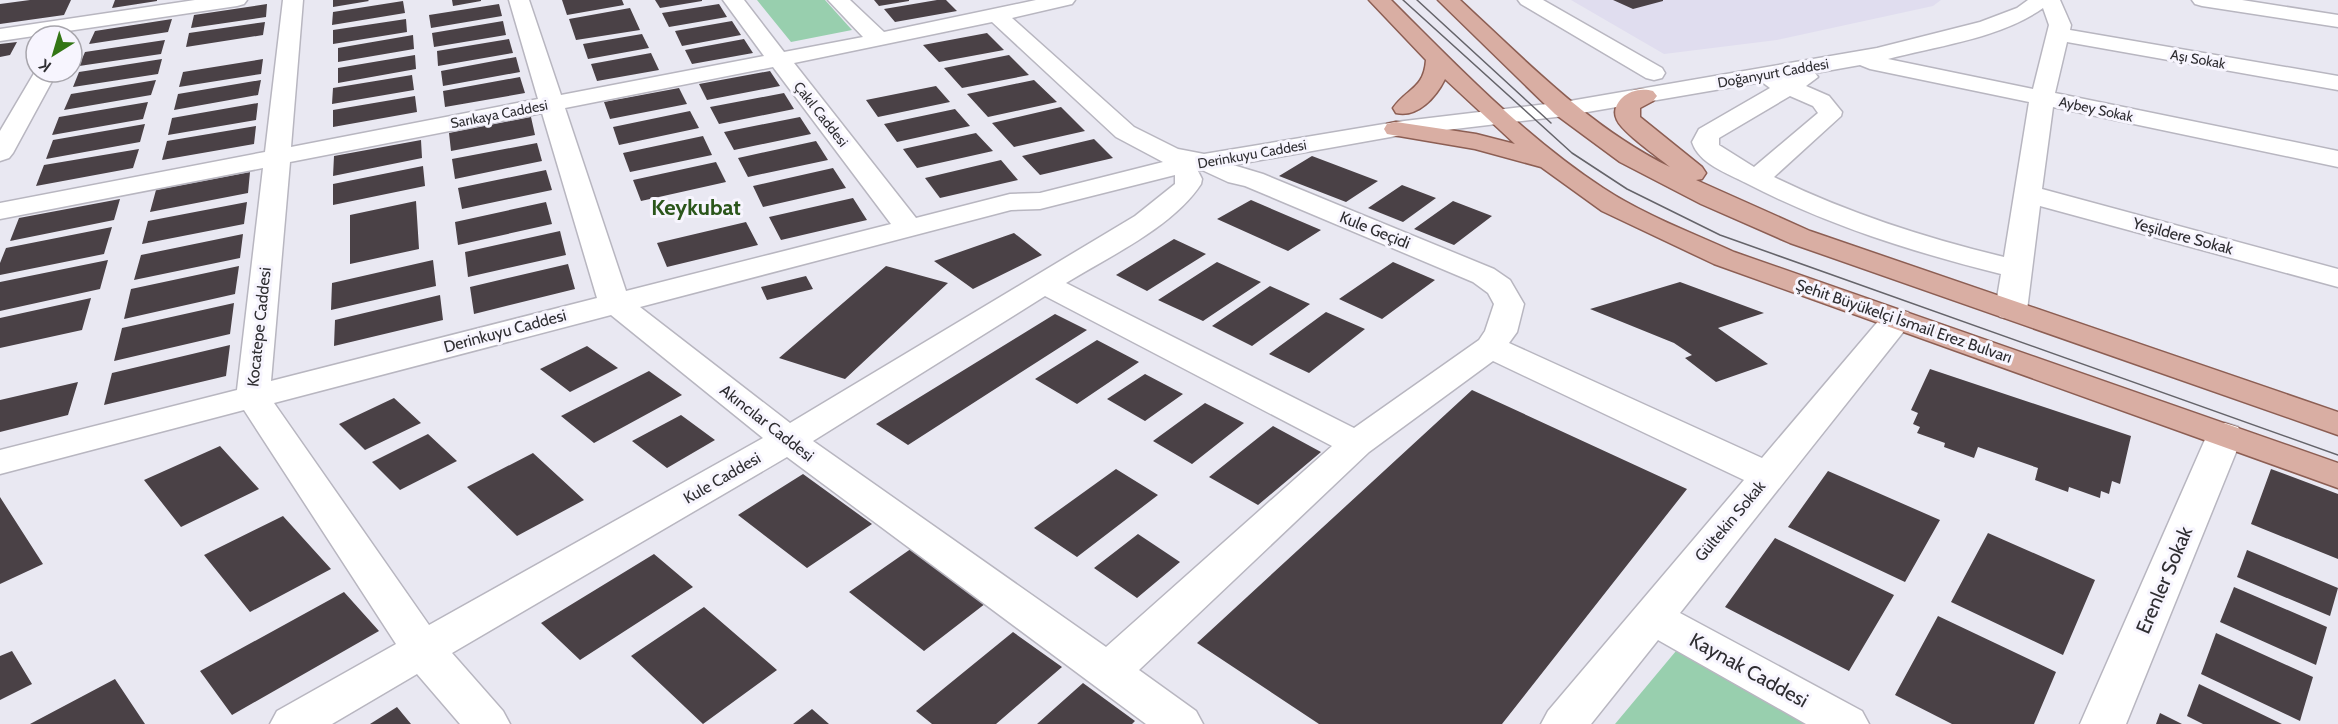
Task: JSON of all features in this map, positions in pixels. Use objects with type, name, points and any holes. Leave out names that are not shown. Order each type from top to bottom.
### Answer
[{"type":"main road","name":"Şehit Büyükelçi İsmail Erez Bulvarı","points":[[1379,0],[1437,59],[1499,99],[1555,164],[1579,184],[1608,202],[1679,238],[1724,258],[2338,476]]},
{"type":"main road","points":[[1448,0],[1540,90]]},
{"type":"main road","points":[[1437,59],[1433,82],[1401,118],[1555,164]]},
{"type":"main road","points":[[1649,85],[1626,111],[1629,120],[1684,167],[1800,237]]},
{"type":"main road","points":[[1568,97],[1629,157],[1711,198],[1800,237],[2338,424]]},
{"type":"street","points":[[73,24],[83,0]]},
{"type":"street","points":[[84,27],[237,0]]},
{"type":"street","name":"Kocatepe Caddesi","points":[[292,0],[253,397],[422,649],[488,724]]},
{"type":"street","points":[[519,0],[614,303]]},
{"type":"street","name":"Çakıl Caddesi","points":[[733,0],[909,228]]},
{"type":"street","points":[[838,0],[879,40]]},
{"type":"street","name":"Sarıkaya Caddesi","points":[[0,211],[779,60],[998,16],[1065,0]]},
{"type":"street","points":[[1528,0],[1649,85]]},
{"type":"street","name":"Doğanyurt Caddesi","points":[[1499,99],[1568,97],[1649,85],[1761,76],[1912,48],[1988,27],[2024,12],[2041,0]]},
{"type":"street","points":[[2011,310],[2042,98],[2060,26],[2050,0]]},
{"type":"street","points":[[2202,0],[2338,21]]},
{"type":"street","name":"Doğanyurt Caddesi","points":[[1606,80],[1649,85],[1774,56],[1923,28],[1955,20],[1986,5]]},
{"type":"street","name":"Kule Geçidi","points":[[998,16],[1125,132],[1146,145],[1186,161],[1254,180],[1489,278],[1506,295],[1509,304],[1501,332],[1490,347]]},
{"type":"street","points":[[0,35],[24,33]]},
{"type":"street","name":"Aşı Sokak","points":[[2058,34],[2338,83]]},
{"type":"street","points":[[1847,60],[1786,87],[1714,130],[1705,138],[1707,148],[1757,178],[1825,210],[1935,248],[2017,269]]},
{"type":"street","name":"Aybey Sokak","points":[[1847,60],[2338,159]]},
{"type":"street","points":[[1757,178],[1828,117],[1830,112],[1821,101],[1761,76]]},
{"type":"street","points":[[0,153],[39,84]]},
{"type":"street","name":"Doğanyurt Caddesi","points":[[1499,99],[1540,90],[1568,97]]},
{"type":"street","name":"Derinkuyu Caddesi","points":[[0,462],[1010,202],[1040,201],[1186,161],[1499,99]]},
{"type":"street","name":"Derinkuyu Caddesi","points":[[1186,161],[1296,147],[1401,118]]},
{"type":"street","name":"Kule Caddesi","points":[[1145,222],[1165,218],[1237,176],[1296,147]]},
{"type":"street","name":"Kule Caddesi","points":[[293,724],[788,440],[1145,222],[1154,212],[1188,187],[1190,181],[1186,161]]},
{"type":"street","name":"Yeşildere Sokak","points":[[2028,194],[2338,278]]},
{"type":"street","points":[[1043,283],[1356,444]]},
{"type":"street","name":"Akıncılar Caddesi","points":[[614,303],[788,440],[1180,724]]},
{"type":"street","name":"Gültekin Sokak","points":[[1564,724],[1897,319]]},
{"type":"street","points":[[1108,672],[1356,444],[1490,347],[1768,476]]},
{"type":"street","name":"Erenler Sokak","points":[[2103,724],[2225,435]]},
{"type":"street","name":"Kaynak Caddesi","points":[[1652,617],[1846,724]]},
{"type":"shaded area","points":[[1571,0],[1941,0],[1933,6],[1777,40],[1664,54]]},
{"type":"green space","points":[[757,0],[825,0],[852,30],[791,42]]},
{"type":"green space","points":[[1681,645],[1817,724],[1615,724]]},
{"type":"building","points":[[30,0],[71,0],[64,15],[0,24],[0,4]]},
{"type":"building","points":[[115,0],[157,0],[157,1],[112,8]]},
{"type":"building","points":[[333,0],[368,0],[369,1],[333,7]]},
{"type":"building","points":[[452,0],[481,0],[481,1],[453,6]]},
{"type":"building","points":[[562,0],[622,0],[624,5],[567,15]]},
{"type":"building","points":[[655,0],[702,0],[702,1],[660,8]]},
{"type":"building","points":[[874,0],[909,0],[909,1],[879,6]]},
{"type":"building","points":[[946,0],[957,11],[895,22],[884,9]]},
{"type":"building","points":[[1613,0],[1663,0],[1663,1],[1633,9]]},
{"type":"building","points":[[403,1],[405,13],[332,25],[333,12]]},
{"type":"building","points":[[267,4],[266,17],[191,28],[194,15]]},
{"type":"building","points":[[499,4],[502,16],[431,28],[429,15]]},
{"type":"building","points":[[719,4],[727,17],[669,27],[662,13]]},
{"type":"building","points":[[630,8],[640,30],[576,40],[569,19]]},
{"type":"building","points":[[172,19],[168,32],[89,44],[95,31]]},
{"type":"building","points":[[406,19],[407,32],[333,44],[333,30]]},
{"type":"building","points":[[503,21],[506,35],[434,47],[432,33]]},
{"type":"building","points":[[732,21],[741,35],[682,46],[675,31]]},
{"type":"building","points":[[265,22],[263,35],[186,47],[189,33]]},
{"type":"building","points":[[987,33],[1004,50],[939,62],[923,45]]},
{"type":"building","points":[[642,34],[649,48],[588,59],[583,44]]},
{"type":"building","points":[[413,35],[414,49],[338,62],[338,48]]},
{"type":"building","points":[[509,39],[513,53],[438,66],[437,51]]},
{"type":"building","points":[[744,39],[753,53],[692,64],[685,50]]},
{"type":"building","points":[[165,40],[161,54],[84,65],[85,52]]},
{"type":"building","points":[[17,42],[10,55],[0,57],[0,44]]},
{"type":"building","points":[[651,53],[659,70],[597,81],[591,64]]},
{"type":"building","points":[[415,55],[416,69],[338,83],[338,68]]},
{"type":"building","points":[[1009,55],[1029,75],[962,88],[944,68]]},
{"type":"building","points":[[516,57],[520,72],[443,86],[441,71]]},
{"type":"building","points":[[162,59],[158,74],[73,87],[74,84],[84,84],[84,71]]},
{"type":"building","points":[[263,59],[261,74],[179,87],[183,72]]},
{"type":"building","points":[[770,71],[780,86],[707,100],[699,84]]},
{"type":"building","points":[[412,75],[414,90],[332,104],[333,88]]},
{"type":"building","points":[[520,77],[525,93],[445,107],[443,91]]},
{"type":"building","points":[[156,80],[151,95],[64,110],[71,94]]},
{"type":"building","points":[[261,80],[258,95],[174,110],[178,94]]},
{"type":"building","points":[[1034,80],[1057,102],[988,117],[967,94]]},
{"type":"building","points":[[936,86],[950,102],[878,117],[866,100]]},
{"type":"building","points":[[679,88],[687,104],[610,119],[604,102]]},
{"type":"building","points":[[784,93],[794,109],[719,124],[710,107]]},
{"type":"building","points":[[415,96],[417,112],[333,127],[333,110]]},
{"type":"building","points":[[148,102],[143,119],[52,135],[59,117]]},
{"type":"building","points":[[258,103],[256,120],[168,135],[172,118]]},
{"type":"building","points":[[1061,107],[1085,131],[1014,147],[992,123]]},
{"type":"building","points":[[955,109],[970,126],[897,142],[884,124]]},
{"type":"building","points":[[690,111],[699,128],[619,145],[613,127]]},
{"type":"building","points":[[531,117],[535,135],[451,151],[449,133]]},
{"type":"building","points":[[800,117],[811,134],[734,150],[724,132]]},
{"type":"building","points":[[145,124],[140,142],[46,159],[53,140]]},
{"type":"building","points":[[256,126],[254,144],[162,160],[167,141]]},
{"type":"building","points":[[976,133],[993,151],[917,168],[903,149]]},
{"type":"building","points":[[703,136],[712,155],[630,172],[623,153]]},
{"type":"building","points":[[1094,139],[1113,158],[1040,175],[1022,156]]},
{"type":"building","points":[[421,140],[422,158],[333,176],[334,156]]},
{"type":"building","points":[[816,141],[828,160],[748,177],[738,158]]},
{"type":"building","points":[[537,143],[542,161],[455,179],[452,159]]},
{"type":"building","points":[[139,149],[133,168],[36,186],[44,165]]},
{"type":"building","points":[[1312,156],[1378,181],[1346,202],[1279,176]]},
{"type":"building","points":[[1001,160],[1018,180],[940,198],[925,178]]},
{"type":"building","points":[[716,162],[726,182],[641,201],[633,180]]},
{"type":"building","points":[[423,166],[425,186],[333,205],[333,184]]},
{"type":"building","points":[[833,168],[846,188],[763,207],[753,186]]},
{"type":"building","points":[[546,170],[552,190],[462,209],[458,188]]},
{"type":"building","points":[[250,172],[248,193],[150,212],[156,190]]},
{"type":"building","points":[[1402,185],[1436,198],[1403,222],[1368,208]]},
{"type":"building","points":[[853,198],[867,220],[781,240],[769,217]]},
{"type":"building","points":[[120,199],[114,220],[10,241],[19,218]]},
{"type":"building","points":[[1251,200],[1321,230],[1288,251],[1217,219]]},
{"type":"building","points":[[416,201],[419,249],[350,264],[350,215]]},
{"type":"building","points":[[1453,201],[1492,216],[1454,245],[1414,229]]},
{"type":"building","points":[[247,202],[244,224],[142,244],[148,221]]},
{"type":"building","points":[[546,202],[552,224],[458,245],[455,222]]},
{"type":"building","points":[[746,222],[758,245],[667,267],[657,243]]},
{"type":"building","points":[[112,227],[104,254],[0,275],[0,263],[6,248]]},
{"type":"building","points":[[560,231],[566,255],[468,277],[465,252]]},
{"type":"building","points":[[1014,233],[1042,255],[973,289],[934,261]]},
{"type":"building","points":[[243,234],[240,258],[134,280],[141,255]]},
{"type":"building","points":[[1174,239],[1206,254],[1147,291],[1116,275]]},
{"type":"building","points":[[108,260],[100,289],[0,311],[0,282]]},
{"type":"building","points":[[433,260],[436,286],[331,310],[332,283]]},
{"type":"building","points":[[1217,262],[1261,282],[1203,321],[1158,300]]},
{"type":"building","points":[[1393,262],[1435,280],[1382,319],[1339,299]]},
{"type":"building","points":[[568,264],[575,289],[474,314],[470,287]]},
{"type":"building","points":[[239,266],[235,294],[124,319],[131,289]]},
{"type":"building","points":[[886,266],[948,283],[845,379],[779,358]]},
{"type":"building","points":[[806,276],[813,289],[767,300],[761,287]]},
{"type":"building","points":[[1680,282],[1764,313],[1718,328],[1768,364],[1716,382],[1685,358],[1692,355],[1674,343],[1590,309]]},
{"type":"building","points":[[1270,286],[1310,304],[1252,346],[1212,326]]},
{"type":"building","points":[[440,295],[443,320],[334,346],[335,320]]},
{"type":"building","points":[[91,298],[82,330],[0,348],[0,318]]},
{"type":"building","points":[[234,303],[230,334],[114,361],[122,328]]},
{"type":"building","points":[[1326,312],[1365,329],[1309,373],[1269,354]]},
{"type":"building","points":[[1055,314],[1087,330],[908,445],[876,424]]},
{"type":"building","points":[[1097,340],[1139,362],[1077,404],[1035,379]]},
{"type":"building","points":[[230,345],[226,376],[104,405],[112,373]]},
{"type":"building","points":[[587,346],[618,368],[570,392],[540,369]]},
{"type":"building","points":[[1930,369],[2131,436],[2120,484],[2112,481],[2109,494],[2101,491],[2100,498],[2069,487],[2068,492],[2035,480],[2038,468],[1978,447],[1974,458],[1944,447],[1945,443],[1917,433],[1920,427],[1913,424],[1918,413],[1911,410]]},
{"type":"building","points":[[649,371],[682,395],[594,443],[561,416]]},
{"type":"building","points":[[1145,374],[1183,394],[1145,421],[1107,399]]},
{"type":"building","points":[[78,382],[68,415],[0,432],[0,400]]},
{"type":"building","points":[[1472,390],[1687,489],[1502,724],[1319,724],[1197,643]]},
{"type":"building","points":[[394,398],[421,423],[365,450],[339,424]]},
{"type":"building","points":[[1205,403],[1244,423],[1192,464],[1153,441]]},
{"type":"building","points":[[681,415],[715,440],[667,468],[632,441]]},
{"type":"building","points":[[1273,426],[1321,452],[1258,505],[1209,477]]},
{"type":"building","points":[[428,434],[457,461],[400,490],[372,462]]},
{"type":"building","points":[[220,446],[259,489],[181,527],[144,480]]},
{"type":"building","points":[[533,453],[584,500],[517,536],[467,487]]},
{"type":"building","points":[[1116,469],[1158,495],[1077,557],[1034,528]]},
{"type":"building","points":[[2271,469],[2338,494],[2338,559],[2251,524]]},
{"type":"building","points":[[1828,471],[1940,520],[1905,582],[1788,527]]},
{"type":"building","points":[[803,474],[872,524],[807,568],[738,515]]},
{"type":"building","points":[[0,497],[43,564],[0,584]]},
{"type":"building","points":[[283,516],[331,569],[250,612],[204,555]]},
{"type":"building","points":[[1988,533],[2095,580],[2063,655],[1951,602]]},
{"type":"building","points":[[1138,534],[1180,562],[1137,598],[1094,568]]},
{"type":"building","points":[[1775,538],[1894,595],[1849,671],[1725,607]]},
{"type":"building","points":[[915,546],[990,600],[924,651],[849,592]]},
{"type":"building","points":[[2247,550],[2338,588],[2330,616],[2237,577]]},
{"type":"building","points":[[654,554],[693,587],[580,660],[541,623]]},
{"type":"building","points":[[2234,587],[2327,627],[2316,665],[2220,622]]},
{"type":"building","points":[[344,592],[379,631],[232,715],[200,671]]},
{"type":"building","points":[[704,607],[777,670],[703,724],[631,656]]},
{"type":"building","points":[[1938,616],[2056,672],[2034,724],[1952,724],[1895,695]]},
{"type":"building","points":[[1013,632],[1062,667],[996,724],[932,724],[916,711]]},
{"type":"building","points":[[2216,633],[2313,677],[2300,721],[2201,674]]},
{"type":"building","points":[[12,651],[32,684],[0,700],[0,656]]},
{"type":"building","points":[[115,679],[145,724],[30,724]]},
{"type":"building","points":[[1083,683],[1135,721],[1132,724],[1037,724]]},
{"type":"building","points":[[2199,684],[2282,724],[2203,724],[2187,716]]},
{"type":"building","points":[[397,707],[411,724],[370,724]]},
{"type":"building","points":[[812,709],[829,724],[793,724]]},
{"type":"building","points":[[2160,713],[2182,724],[2156,724]]},
{"type":"tram line","points":[[1403,0],[1572,153],[1627,189],[1720,235],[2338,455]]},
{"type":"tram line","points":[[1417,0],[1551,123]]},
{"type":"district","name":"Keykubat","points":[[696,207]]}]
